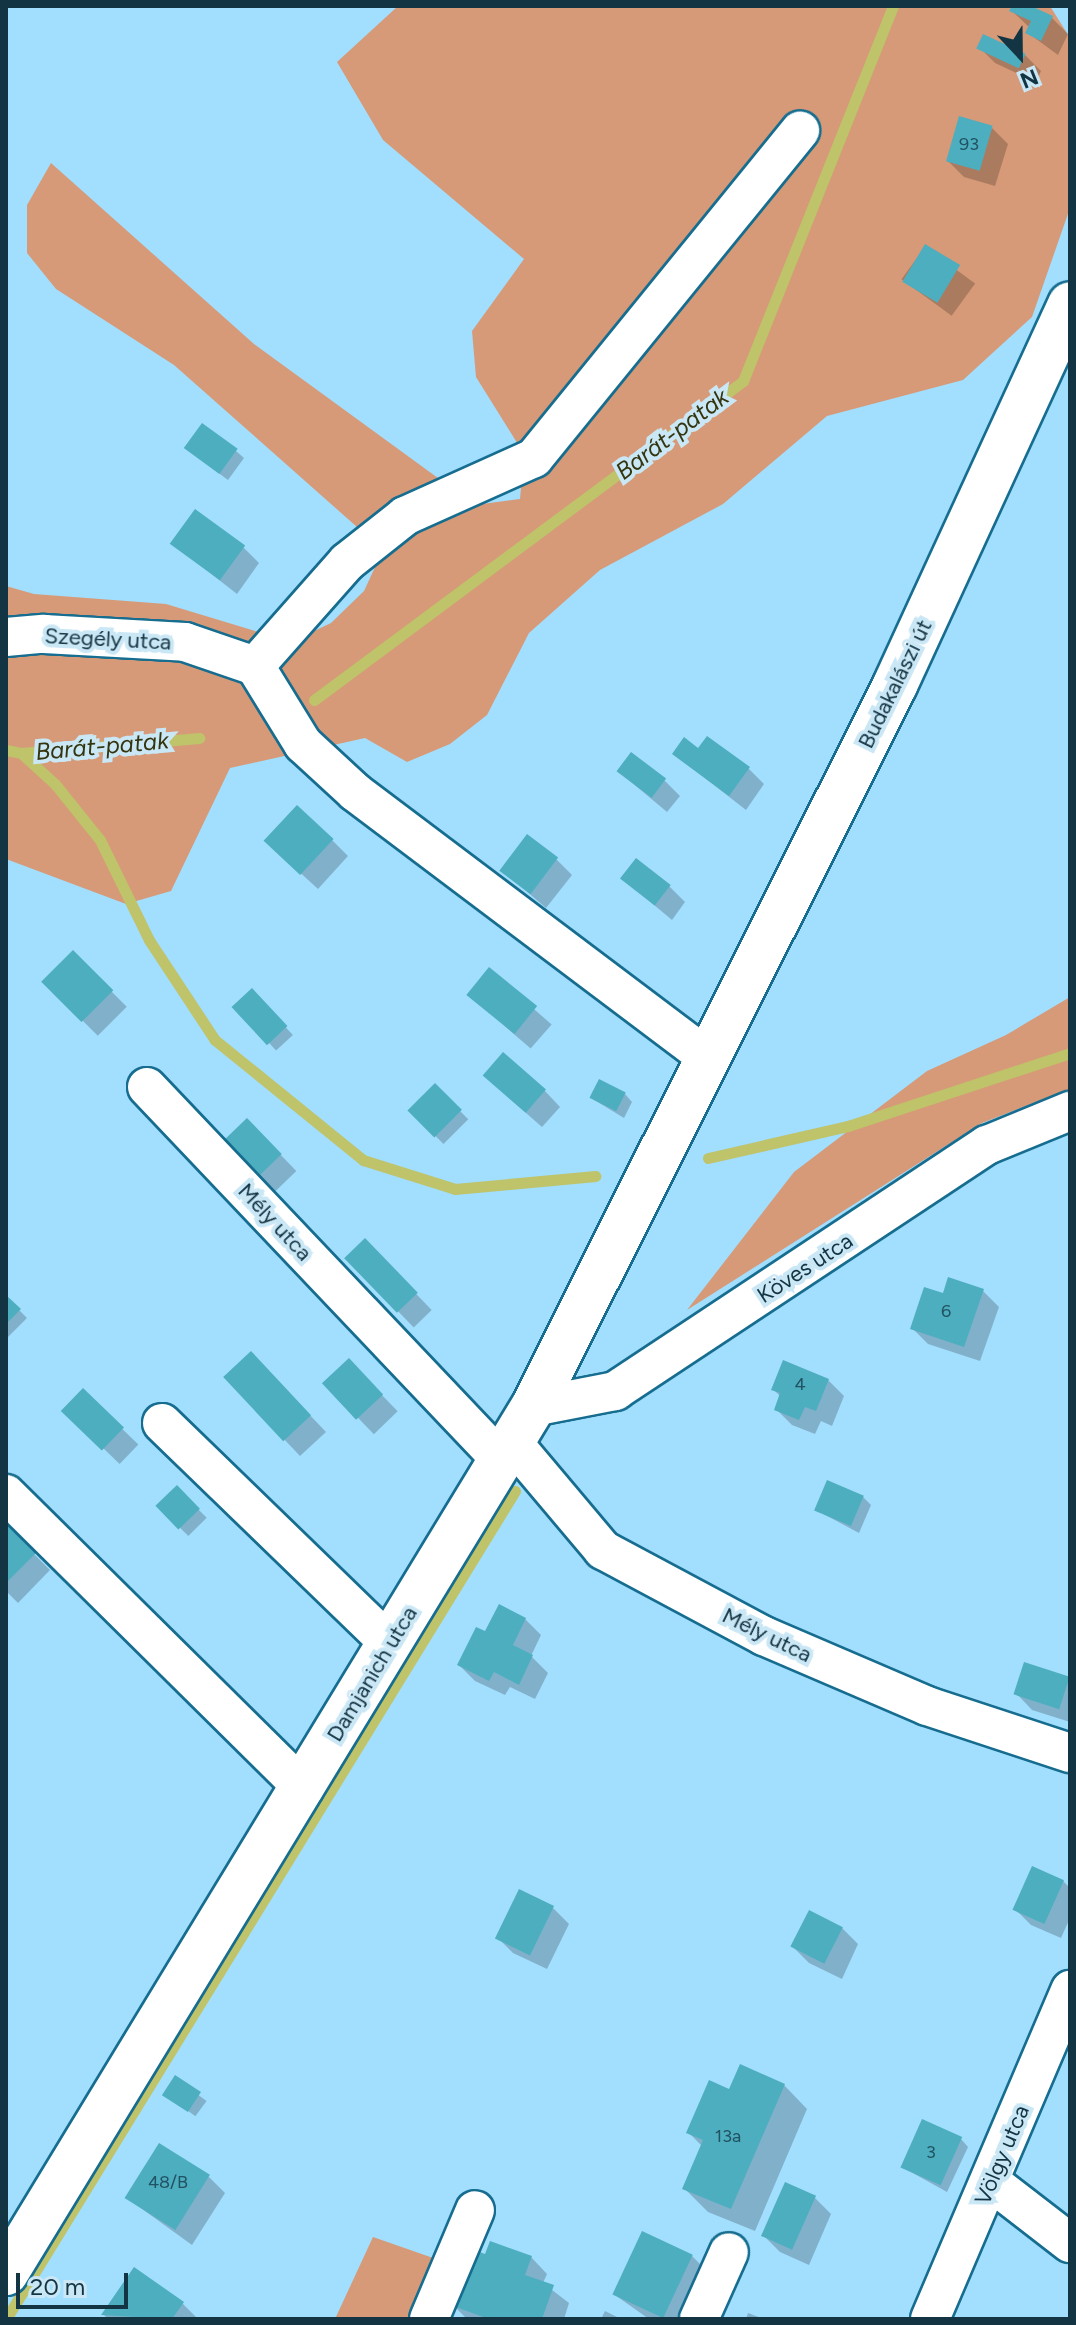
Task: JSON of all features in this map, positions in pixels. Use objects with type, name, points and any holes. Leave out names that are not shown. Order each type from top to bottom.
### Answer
[{"type":"main road","name":"Budakalászi út","points":[[708,1058],[895,685],[1070,304]]},
{"type":"main road","name":"Damjanich utca","points":[[6,2273],[516,1437],[708,1058]]},
{"type":"street","points":[[708,1058],[355,792],[303,744],[255,666],[347,562],[405,516],[534,458],[800,131]]},
{"type":"street","name":"Szegély utca","points":[[6,637],[44,634],[185,642],[255,666]]},
{"type":"street","name":"Mély utca","points":[[147,1087],[516,1437],[603,1550],[777,1642],[927,1706],[1070,1753]]},
{"type":"street","name":"Köves utca","points":[[516,1437],[615,1391],[987,1145],[1070,1111]]},
{"type":"street","points":[[162,1423],[390,1644]]},
{"type":"street","points":[[6,1494],[304,1789]]},
{"type":"street","name":"Völgy utca","points":[[930,2319],[991,2182],[1070,1990]]},
{"type":"street","points":[[991,2182],[1070,2243]]},
{"type":"street","points":[[429,2319],[475,2210]]},
{"type":"street","points":[[699,2319],[729,2252]]},
{"type":"shaded area","points":[[398,6],[1050,6],[1070,38],[1070,208],[1032,317],[963,380],[827,416],[723,504],[600,570],[529,633],[487,715],[450,744],[407,762],[365,738],[230,768],[171,891],[126,904],[6,859],[6,586],[34,594],[166,604],[291,642],[331,623],[364,591],[383,550],[174,365],[56,289],[27,253],[27,205],[51,163],[254,344],[475,505],[520,499],[524,454],[476,377],[472,331],[524,259],[383,140],[337,62]]},
{"type":"shaded area","points":[[1070,997],[1070,1089],[982,1123],[687,1310],[794,1172],[927,1071],[1006,1035]]},
{"type":"shaded area","points":[[373,2237],[436,2259],[410,2319],[335,2319]]},
{"type":"building","points":[[1012,6],[1031,6],[1053,16],[1041,41],[1025,33],[1031,21],[1009,11]]},
{"type":"building","points":[[983,34],[1026,54],[1019,68],[976,49]]},
{"type":"building","points":[[959,116],[993,126],[980,171],[946,161]]},
{"type":"building","points":[[925,244],[960,265],[937,303],[902,282]]},
{"type":"building","points":[[202,423],[238,449],[219,474],[184,448]]},
{"type":"building","points":[[195,509],[245,545],[220,580],[170,544]]},
{"type":"building","points":[[707,736],[750,767],[729,796],[672,754],[684,737],[698,748]]},
{"type":"building","points":[[631,752],[666,778],[652,798],[617,771]]},
{"type":"building","points":[[297,805],[334,839],[300,875],[264,841]]},
{"type":"building","points":[[527,834],[558,857],[530,894],[499,871]]},
{"type":"building","points":[[636,858],[671,885],[655,906],[620,878]]},
{"type":"building","points":[[73,950],[113,990],[81,1022],[41,982]]},
{"type":"building","points":[[489,967],[537,1006],[515,1034],[466,995]]},
{"type":"building","points":[[252,988],[287,1026],[267,1045],[232,1007]]},
{"type":"building","points":[[503,1052],[546,1089],[526,1113],[483,1075]]},
{"type":"building","points":[[599,1079],[626,1093],[616,1111],[589,1098]]},
{"type":"building","points":[[435,1083],[462,1110],[434,1137],[407,1111]]},
{"type":"building","points":[[247,1118],[282,1154],[257,1178],[222,1142]]},
{"type":"building","points":[[365,1238],[418,1293],[397,1313],[344,1258]]},
{"type":"building","points":[[948,1277],[984,1289],[964,1347],[910,1329],[924,1287],[943,1293]]},
{"type":"building","points":[[6,1295],[21,1309],[6,1324]]},
{"type":"building","points":[[251,1351],[311,1415],[283,1441],[223,1377]]},
{"type":"building","points":[[349,1358],[383,1395],[356,1420],[322,1383]]},
{"type":"building","points":[[783,1360],[829,1379],[816,1411],[805,1407],[799,1420],[774,1410],[780,1393],[771,1390]]},
{"type":"building","points":[[83,1388],[124,1428],[102,1451],[61,1411]]},
{"type":"building","points":[[827,1480],[864,1496],[851,1526],[814,1510]]},
{"type":"building","points":[[177,1485],[200,1509],[178,1530],[155,1506]]},
{"type":"building","points":[[6,1523],[36,1553],[6,1583]]},
{"type":"building","points":[[499,1604],[526,1618],[513,1645],[533,1655],[519,1685],[494,1672],[489,1681],[457,1665],[476,1627],[485,1631]]},
{"type":"building","points":[[1024,1662],[1070,1677],[1059,1709],[1013,1694]]},
{"type":"building","points":[[1032,1866],[1064,1880],[1044,1924],[1012,1910]]},
{"type":"building","points":[[519,1889],[554,1906],[530,1956],[495,1938]]},
{"type":"building","points":[[809,1910],[843,1927],[824,1964],[790,1947]]},
{"type":"building","points":[[740,2064],[785,2084],[731,2209],[682,2189],[703,2140],[686,2133],[709,2080],[729,2089]]},
{"type":"building","points":[[175,2075],[201,2092],[188,2112],[162,2095]]},
{"type":"building","points":[[922,2119],[962,2137],[941,2185],[900,2167]]},
{"type":"building","points":[[159,2143],[210,2175],[175,2230],[125,2198]]},
{"type":"building","points":[[785,2182],[816,2196],[792,2250],[761,2236]]},
{"type":"building","points":[[642,2231],[693,2255],[663,2318],[612,2294]]},
{"type":"building","points":[[490,2241],[532,2256],[525,2275],[554,2285],[542,2319],[489,2319],[450,2305],[471,2249],[485,2254]]},
{"type":"building","points":[[134,2267],[184,2302],[172,2319],[101,2315]]},
{"type":"waterway","name":"Barát-patak","points":[[314,700],[743,381],[893,6]]},
{"type":"waterway","name":"Barát-patak","points":[[6,750],[21,753],[199,738]]},
{"type":"waterway","points":[[21,753],[55,784],[100,840],[149,940],[215,1040],[363,1160],[455,1189],[595,1176]]},
{"type":"waterway","points":[[708,1158],[848,1126],[1070,1053]]},
{"type":"waterway","points":[[6,2319],[515,1491]]}]
